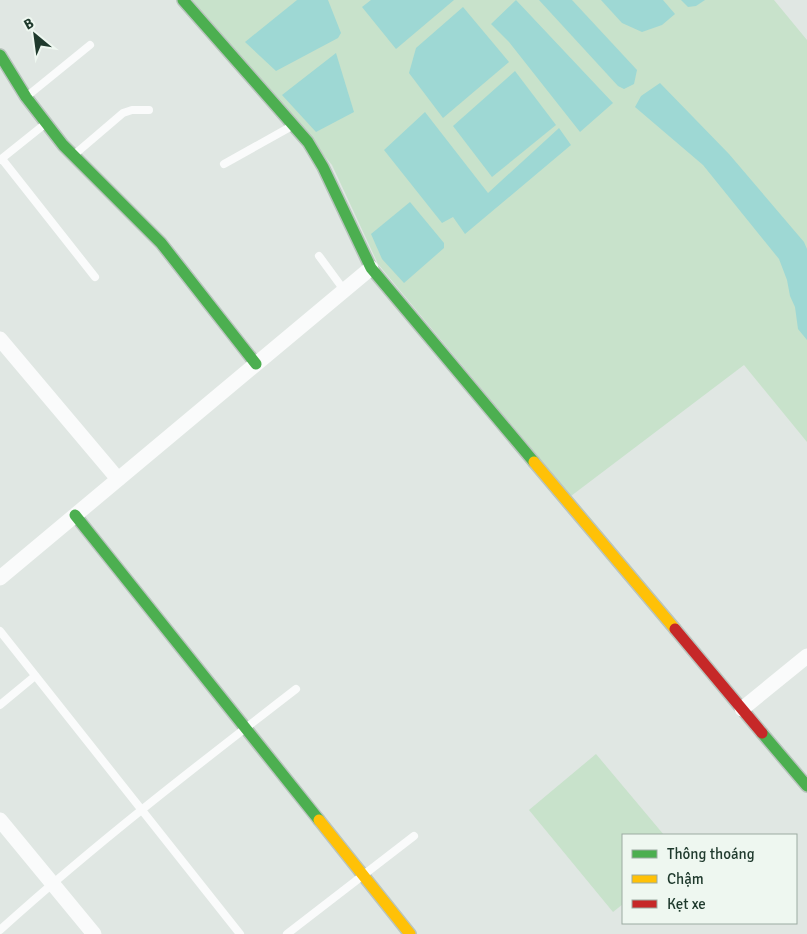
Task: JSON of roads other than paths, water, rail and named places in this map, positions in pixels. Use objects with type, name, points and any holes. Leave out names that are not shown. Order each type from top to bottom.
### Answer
[{"type":"street","points":[[183,0],[308,142],[323,167],[371,268],[807,786]]},
{"type":"street","points":[[0,55],[26,97],[63,145],[160,244],[256,364]]},
{"type":"street","points":[[0,578],[371,268]]},
{"type":"street","points":[[0,339],[118,479]]},
{"type":"street","points":[[75,515],[410,934]]},
{"type":"street","points":[[742,709],[807,656]]},
{"type":"street","points":[[0,820],[94,934]]},
{"type":"lane","points":[[26,97],[90,45]]},
{"type":"lane","points":[[73,156],[123,113],[132,110],[149,110]]},
{"type":"lane","points":[[46,124],[1,159],[95,277]]},
{"type":"lane","points":[[224,164],[294,125]]},
{"type":"lane","points":[[319,256],[344,290]]},
{"type":"lane","points":[[0,632],[240,934]]},
{"type":"lane","points":[[0,705],[35,676]]},
{"type":"lane","points":[[0,930],[52,883],[296,689]]},
{"type":"lane","points":[[286,934],[414,836]]},
{"type":"water","points":[[297,0],[328,0],[341,33],[338,38],[276,71],[245,42]]},
{"type":"water","points":[[371,0],[454,0],[396,49],[362,7]]},
{"type":"water","points":[[516,0],[613,103],[580,132],[509,42],[491,24]]},
{"type":"water","points":[[539,0],[572,0],[637,70],[634,84],[624,89],[618,86]]},
{"type":"water","points":[[601,0],[663,0],[675,14],[662,25],[642,32],[622,23]]},
{"type":"water","points":[[681,0],[705,0],[696,6],[688,7]]},
{"type":"water","points":[[463,7],[509,62],[443,118],[409,73],[416,48]]},
{"type":"water","points":[[336,53],[354,112],[316,132],[282,95]]},
{"type":"water","points":[[515,71],[556,125],[492,177],[453,126]]},
{"type":"water","points":[[660,83],[729,154],[804,242],[807,249],[807,340],[798,329],[795,307],[779,259],[703,165],[635,107],[641,96]]},
{"type":"water","points":[[425,112],[488,193],[559,128],[571,145],[465,234],[453,217],[442,223],[384,150]]},
{"type":"water","points":[[410,202],[444,243],[444,248],[404,283],[382,259],[371,234]]}]
